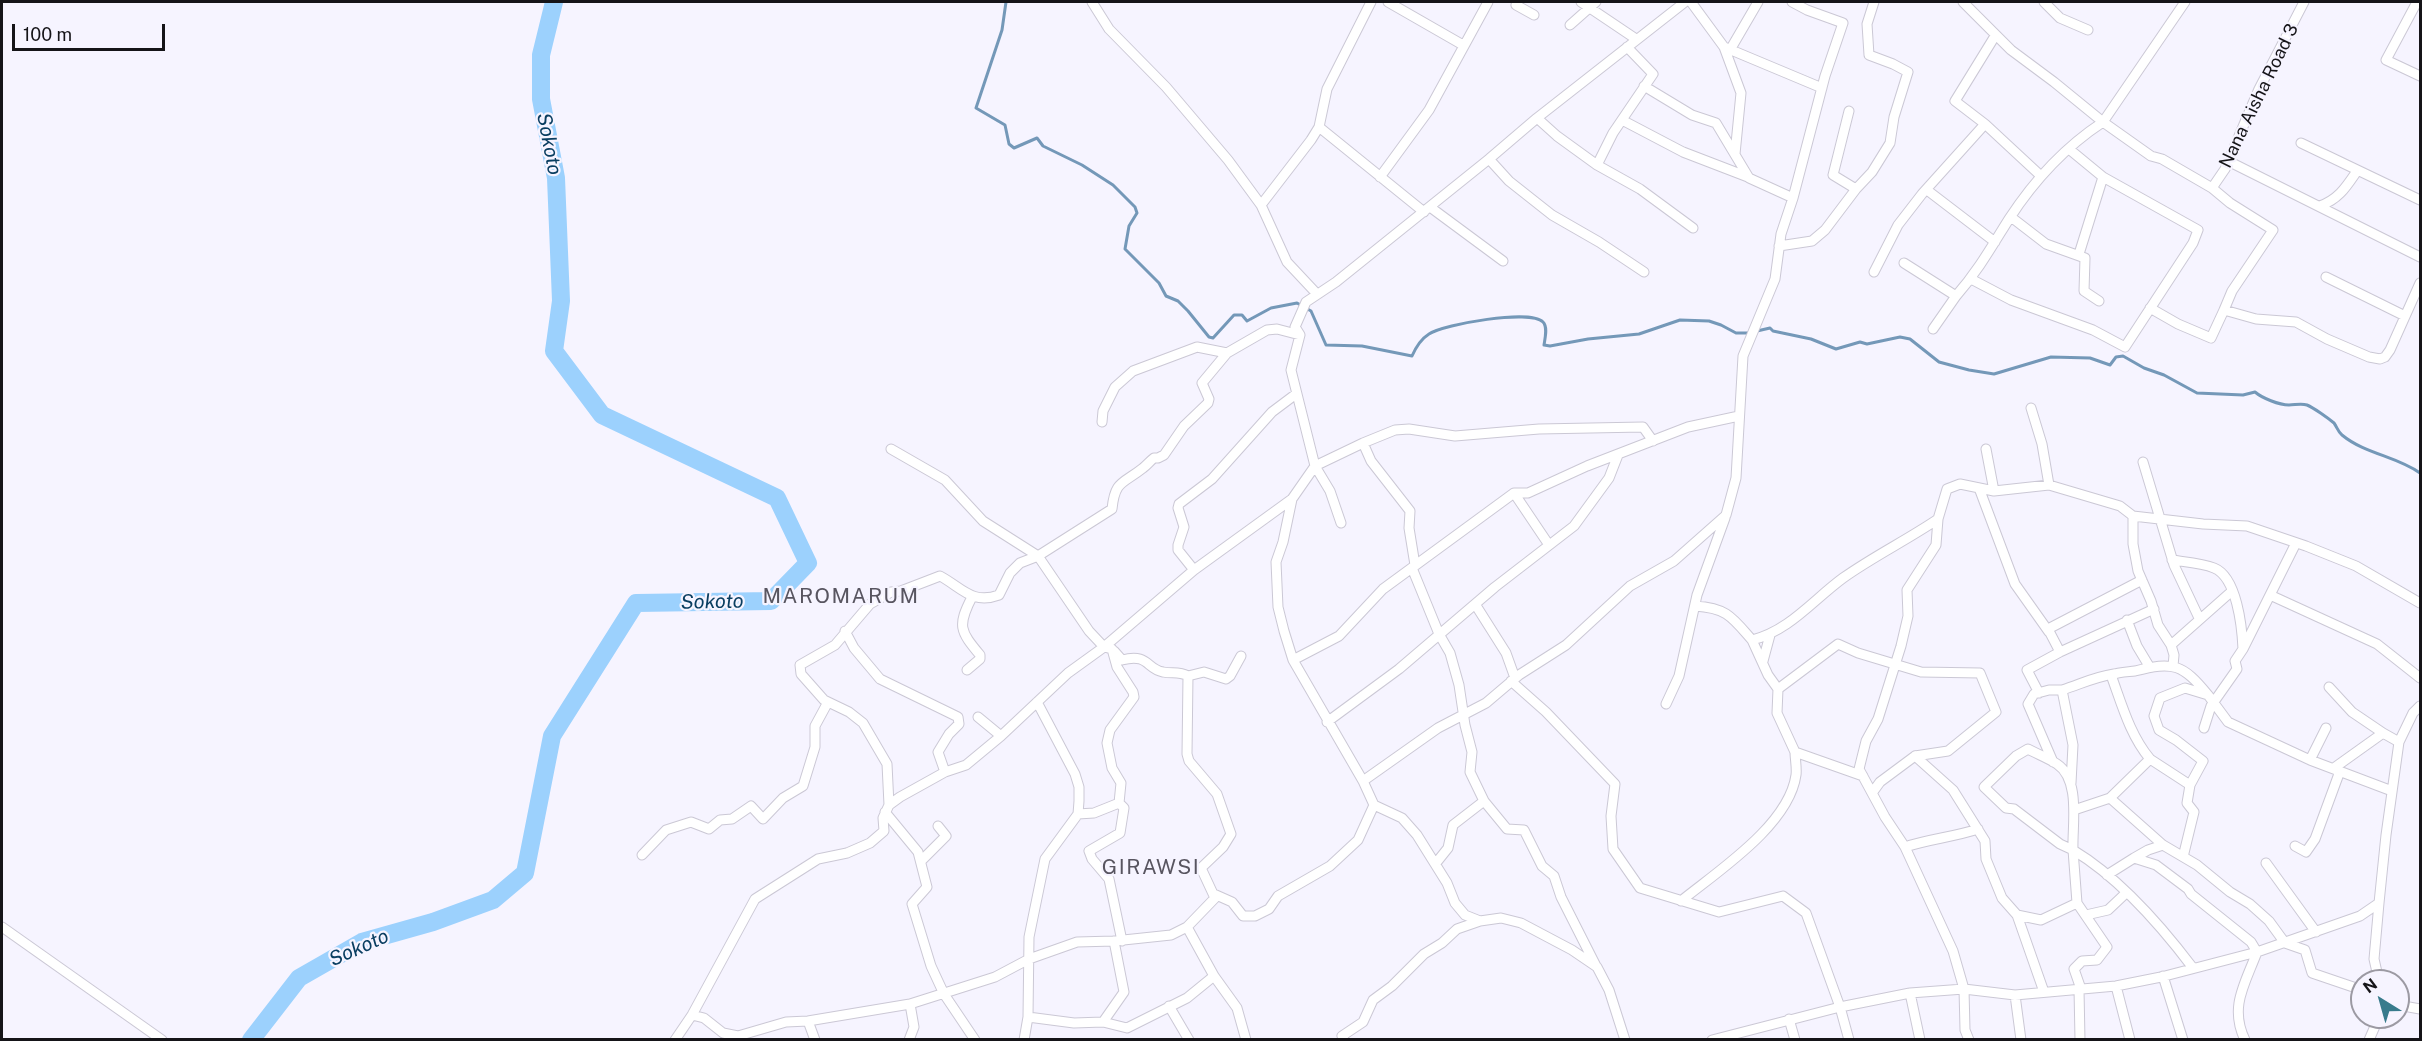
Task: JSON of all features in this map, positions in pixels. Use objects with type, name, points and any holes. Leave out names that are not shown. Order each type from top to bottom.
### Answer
[{"type":"street","points":[[1092,2],[1109,29],[1194,117],[1261,205],[1287,262],[1317,294]]},
{"type":"street","points":[[1261,205],[1319,127],[1327,89],[1371,2]]},
{"type":"street","points":[[1388,2],[1463,45]]},
{"type":"street","points":[[1380,177],[1429,110],[1488,2]]},
{"type":"street","points":[[1517,2],[1515,5],[1534,15]]},
{"type":"street","points":[[1581,2],[1593,4],[1636,39]]},
{"type":"street","points":[[1341,523],[1330,491],[1315,466],[1291,370],[1300,335],[1295,327],[1306,302],[1336,282],[1427,210],[1537,117],[1685,2]]},
{"type":"street","points":[[1691,2],[1727,48],[1741,93],[1735,154]]},
{"type":"street","points":[[1727,48],[1758,2]]},
{"type":"street","points":[[1666,704],[1679,676],[1695,606],[1736,478],[1743,356],[1775,279],[1780,234],[1793,198],[1822,88],[1843,23],[1792,2]]},
{"type":"street","points":[[1779,246],[1812,241],[1825,230],[1872,172],[1890,143],[1894,117],[1908,72],[1893,63],[1869,55],[1867,24],[1874,2]]},
{"type":"street","points":[[1963,2],[1995,36],[2103,122],[2151,156],[2162,159],[2212,188],[2230,203],[2273,230],[2232,291],[2211,338],[2178,324],[2150,308]]},
{"type":"street","points":[[2044,2],[2060,18],[2088,30]]},
{"type":"street","points":[[1933,329],[1971,279],[2041,176],[2069,149],[2103,122],[2185,2]]},
{"type":"street","name":"Nana Aisha Road 3","points":[[2212,188],[2228,161],[2259,89],[2286,41],[2304,2]]},
{"type":"street","points":[[2417,2],[2386,60],[2421,76]]},
{"type":"street","points":[[1570,25],[1593,4]]},
{"type":"street","points":[[1995,36],[1955,101],[1985,124],[2041,176]]},
{"type":"street","points":[[1597,165],[1622,120],[1653,74],[1628,47]]},
{"type":"street","points":[[1727,48],[1822,88]]},
{"type":"street","points":[[1644,86],[1692,115],[1716,123],[1749,178]]},
{"type":"street","points":[[1850,111],[1833,175],[1856,189]]},
{"type":"street","points":[[1537,117],[1557,136],[1597,165],[1640,189],[1693,228]]},
{"type":"street","points":[[1622,120],[1683,152],[1793,198]]},
{"type":"street","points":[[1874,272],[1898,225],[1985,124]]},
{"type":"street","points":[[1319,127],[1380,177],[1503,261]]},
{"type":"street","points":[[2301,143],[2421,200]]},
{"type":"street","points":[[1971,279],[2011,300],[2093,330],[2125,347],[2193,243],[2198,230],[2103,177],[2069,149]]},
{"type":"street","points":[[1489,159],[1509,181],[1552,215],[1644,272]]},
{"type":"street","points":[[2228,161],[2421,256]]},
{"type":"street","points":[[2320,206],[2342,194],[2358,171]]},
{"type":"street","points":[[2079,254],[2103,177]]},
{"type":"street","points":[[1926,190],[1995,242]]},
{"type":"street","points":[[2011,217],[2046,244],[2085,258],[2084,291],[2099,301]]},
{"type":"street","points":[[1904,263],[1956,296]]},
{"type":"street","points":[[2326,277],[2404,316]]},
{"type":"street","points":[[2224,310],[2256,319],[2296,322],[2327,339],[2380,359],[2385,357],[2390,350],[2421,283]]},
{"type":"street","points":[[675,1040],[692,1015],[755,899],[818,860],[847,853],[870,843],[884,831],[887,809],[887,764],[879,748],[863,723],[849,712],[828,702],[801,674],[800,665],[835,645],[870,604],[882,597],[940,576],[972,597],[999,595],[1010,573],[1020,563],[1038,556],[1112,509],[1113,492],[1154,458],[1164,455],[1184,426],[1208,403],[1209,399],[1202,383],[1227,353],[1268,330],[1277,329],[1300,335]]},
{"type":"street","points":[[1101,422],[1103,411],[1115,387],[1133,371],[1197,347],[1227,353]]},
{"type":"street","points":[[1194,570],[1178,550],[1184,527],[1178,508],[1179,504],[1212,479],[1272,412],[1296,394]]},
{"type":"street","points":[[2031,408],[2042,444],[2049,485]]},
{"type":"street","points":[[1293,660],[1339,636],[1383,589],[1514,493],[1528,493],[1688,427],[1738,416]]},
{"type":"street","points":[[887,809],[900,797],[945,772],[966,765],[1068,674],[1108,648],[1194,570],[1292,499],[1315,466],[1395,430],[1409,429],[1455,436],[1539,429],[1643,428],[1653,441]]},
{"type":"street","points":[[1363,443],[1371,461],[1410,512],[1408,528],[1413,566],[1439,634],[1450,653],[1459,685],[1472,752],[1470,772],[1484,801],[1507,830],[1524,830],[1542,867],[1554,876],[1561,897],[1609,990],[1624,1040]]},
{"type":"street","points":[[891,448],[945,480],[983,521],[1038,556],[1089,631],[1122,660],[1141,659],[1162,672],[1182,673],[1188,676],[1204,672],[1226,679],[1241,656]]},
{"type":"street","points":[[1986,449],[1994,491]]},
{"type":"street","points":[[1327,722],[1399,669],[1475,604],[1574,526],[1609,478],[1618,455]]},
{"type":"street","points":[[2143,462],[2172,560],[2199,618]]},
{"type":"street","points":[[1969,1040],[1965,1030],[1964,989],[1953,951],[1905,848],[1859,769],[1866,741],[1878,719],[1908,616],[1907,590],[1936,545],[1938,519],[1947,489],[1960,484],[1994,491],[2049,485],[2120,506],[2133,516],[2203,524],[2247,526],[2356,566],[2421,603]]},
{"type":"street","points":[[1978,488],[2015,584],[2049,632],[2060,652]]},
{"type":"street","points":[[1514,493],[1549,545]]},
{"type":"street","points":[[1292,499],[1283,542],[1276,562],[1278,607],[1293,660],[1363,781],[1374,806],[1402,818],[1418,835],[1436,864],[1455,903],[1465,915],[1480,921]]},
{"type":"street","points":[[1363,781],[1438,728],[1486,703],[1513,679],[1566,645],[1630,586],[1674,561],[1725,515]]},
{"type":"street","points":[[2133,516],[2133,544],[2142,580],[2158,625],[2171,645],[2174,655],[2173,666]]},
{"type":"street","points":[[1752,640],[1770,635],[1792,622],[1843,579],[1938,519]]},
{"type":"street","points":[[2204,728],[2211,699],[2237,669],[2235,661],[2296,543]]},
{"type":"street","points":[[2172,560],[2215,568],[2228,581],[2241,619],[2243,649]]},
{"type":"street","points":[[2049,632],[2048,630],[2142,580]]},
{"type":"street","points":[[2171,645],[2232,591]]},
{"type":"street","points":[[2270,595],[2377,644],[2421,678]]},
{"type":"street","points":[[967,670],[980,659],[980,655],[967,640],[963,630],[962,616],[972,597]]},
{"type":"street","points":[[1475,604],[1506,653],[1513,679],[1615,784],[1611,816],[1613,849],[1640,888],[1719,912],[1783,896],[1806,913],[1840,1007],[1849,1040]]},
{"type":"street","points":[[1681,901],[1758,838],[1786,804],[1796,776],[1795,752],[1777,714],[1778,689],[1768,675],[1752,640],[1731,615],[1714,607],[1695,606]]},
{"type":"street","points":[[2039,693],[2027,670],[2060,652],[2154,609]]},
{"type":"street","points":[[2127,620],[2137,646],[2149,666]]},
{"type":"street","points":[[845,631],[854,648],[880,679],[958,717],[959,724],[949,734],[938,752],[945,772]]},
{"type":"street","points":[[1763,661],[1770,635]]},
{"type":"street","points":[[1778,689],[1838,644],[1894,665],[1921,672],[1980,673],[1996,712],[1948,751],[1915,756],[1880,782],[1872,793]]},
{"type":"street","points":[[1108,648],[1134,697],[1128,702],[1110,730],[1107,743],[1112,768],[1121,783],[1119,803]]},
{"type":"street","points":[[2053,762],[2028,704],[2034,694],[2049,690],[2062,690],[2082,684],[2094,677],[2165,664],[2180,668],[2200,684],[2228,722],[2310,760],[2392,791]]},
{"type":"street","points":[[2114,674],[2111,675],[2122,711],[2131,725],[2138,745],[2150,759],[2190,785]]},
{"type":"street","points":[[692,1015],[704,1018],[723,1033],[738,1036],[786,1022],[808,1021],[837,1014],[910,1004],[995,977],[1029,959],[1077,942],[1118,941],[1172,935],[1187,927],[1215,898],[1201,868],[1223,847],[1230,834],[1227,818],[1217,794],[1189,761],[1187,754],[1188,676]]},
{"type":"street","points":[[2329,687],[2352,712],[2399,742]]},
{"type":"street","points":[[2183,857],[2194,812],[2187,803],[2190,785],[2204,761],[2159,730],[2154,716],[2160,698],[2185,688],[2211,699]]},
{"type":"street","points":[[2062,690],[2073,745],[2071,783],[2075,798],[2073,850],[2077,903],[2107,947],[2097,960],[2082,961],[2074,969],[2080,989],[2080,1040]]},
{"type":"street","points":[[642,855],[666,830],[691,822],[709,829],[720,820],[732,819],[751,806],[763,819],[783,798],[803,786],[814,747],[815,726],[828,702]]},
{"type":"street","points":[[1024,1040],[1029,1017],[1029,937],[1045,859],[1078,814],[1079,787],[1075,774],[1037,702]]},
{"type":"street","points":[[2376,969],[2374,959],[2379,903],[2399,742],[2413,713],[2421,706]]},
{"type":"street","points":[[978,717],[1001,736]]},
{"type":"street","points":[[2310,760],[2326,728]]},
{"type":"street","points":[[2295,846],[2306,852],[2315,838],[2337,770],[2383,733]]},
{"type":"street","points":[[2071,783],[2060,766],[2028,749],[2016,756],[1984,787],[2006,808],[2014,809],[2043,832],[2107,875],[2172,940],[2193,968]]},
{"type":"street","points":[[1795,752],[1863,776]]},
{"type":"street","points":[[1915,756],[1953,790],[1985,841],[1986,859],[1993,878],[2002,898],[2017,915],[2044,992]]},
{"type":"street","points":[[2074,810],[2110,798],[2150,759]]},
{"type":"street","points":[[2110,798],[2163,845],[2250,904],[2269,921],[2285,943],[2305,950],[2312,973],[2350,986]]},
{"type":"street","points":[[1436,864],[1448,848],[1453,825],[1484,801]]},
{"type":"street","points":[[1078,814],[1094,813],[1119,803]]},
{"type":"street","points":[[1103,1022],[1124,992],[1109,879],[1092,859],[1089,851],[1120,832],[1124,808],[1119,803]]},
{"type":"street","points":[[1214,894],[1232,902],[1244,916],[1255,916],[1269,909],[1278,896],[1330,866],[1358,840],[1374,806]]},
{"type":"street","points":[[887,809],[918,852],[921,861],[927,887],[912,904],[931,966],[944,994],[975,1040]]},
{"type":"street","points":[[921,861],[946,836],[938,826]]},
{"type":"street","points":[[1905,848],[1978,829]]},
{"type":"street","points":[[2107,875],[2134,858],[2163,845]]},
{"type":"street","points":[[2134,858],[2156,865],[2188,889],[2191,894],[2251,942],[2257,952]]},
{"type":"street","points":[[2266,863],[2316,932]]},
{"type":"street","points":[[2086,915],[2108,910],[2126,893]]},
{"type":"street","points":[[2017,915],[2041,920],[2077,903]]},
{"type":"street","points":[[1712,1040],[1840,1007],[1910,993],[1964,989],[2015,994],[2116,986],[2257,952],[2360,916],[2379,903]]},
{"type":"street","points":[[1344,1040],[1342,1036],[1363,1022],[1373,1000],[1392,986],[1424,954],[1442,943],[1457,928],[1480,921],[1501,918],[1521,923],[1572,950],[1597,968]]},
{"type":"street","points":[[2,927],[162,1040]]},
{"type":"street","points":[[1187,927],[1214,976],[1237,1008],[1246,1040]]},
{"type":"street","points":[[2246,1040],[2241,1031],[2237,1006],[2257,952]]},
{"type":"street","points":[[1029,1017],[1074,1023],[1103,1022],[1127,1028],[1187,998],[1214,976]]},
{"type":"street","points":[[2163,976],[2183,1040]]},
{"type":"street","points":[[2116,986],[2130,1040]]},
{"type":"street","points":[[1910,993],[1920,1040]]},
{"type":"street","points":[[2015,994],[2021,1040]]},
{"type":"street","points":[[909,1040],[914,1027],[910,1004]]},
{"type":"street","points":[[1169,1006],[1189,1040]]},
{"type":"street","points":[[1789,1020],[1795,1040]]},
{"type":"street","points":[[808,1021],[815,1040]]},
{"type":"waterway","name":"Sokoto","points":[[251,1040],[299,978],[362,942],[433,922],[493,900],[525,873],[552,736],[636,603],[771,601],[808,563],[777,498],[602,415],[554,351],[561,301],[556,178],[541,99],[541,55],[554,2]]},
{"type":"waterway","points":[[1006,2],[1002,30],[976,108],[1005,125],[1009,144],[1014,148],[1037,138],[1043,146],[1082,165],[1113,185],[1135,207],[1137,213],[1129,226],[1125,249],[1159,283],[1166,296],[1178,301],[1209,337],[1213,338],[1234,315],[1242,315],[1247,321],[1271,308],[1297,303],[1311,311],[1326,345],[1362,346],[1412,356],[1424,338],[1438,330],[1469,322],[1505,317],[1535,318],[1543,322],[1546,330],[1544,345],[1550,346],[1588,339],[1639,334],[1680,320],[1709,321],[1736,333],[1751,333]]},
{"type":"waterway","points":[[1757,331],[1770,328],[1773,331],[1811,339],[1836,349],[1860,342],[1867,344],[1900,337],[1910,339],[1939,362],[1994,374],[2051,357],[2090,358],[2110,365],[2116,357],[2123,356],[2197,393],[2243,395],[2255,392],[2280,404],[2307,405],[2334,423],[2341,434],[2351,441],[2420,473]]},
{"type":"district","name":"MAROMARUM","points":[[841,597]]},
{"type":"district","name":"GIRAWSI","points":[[1151,868]]}]
